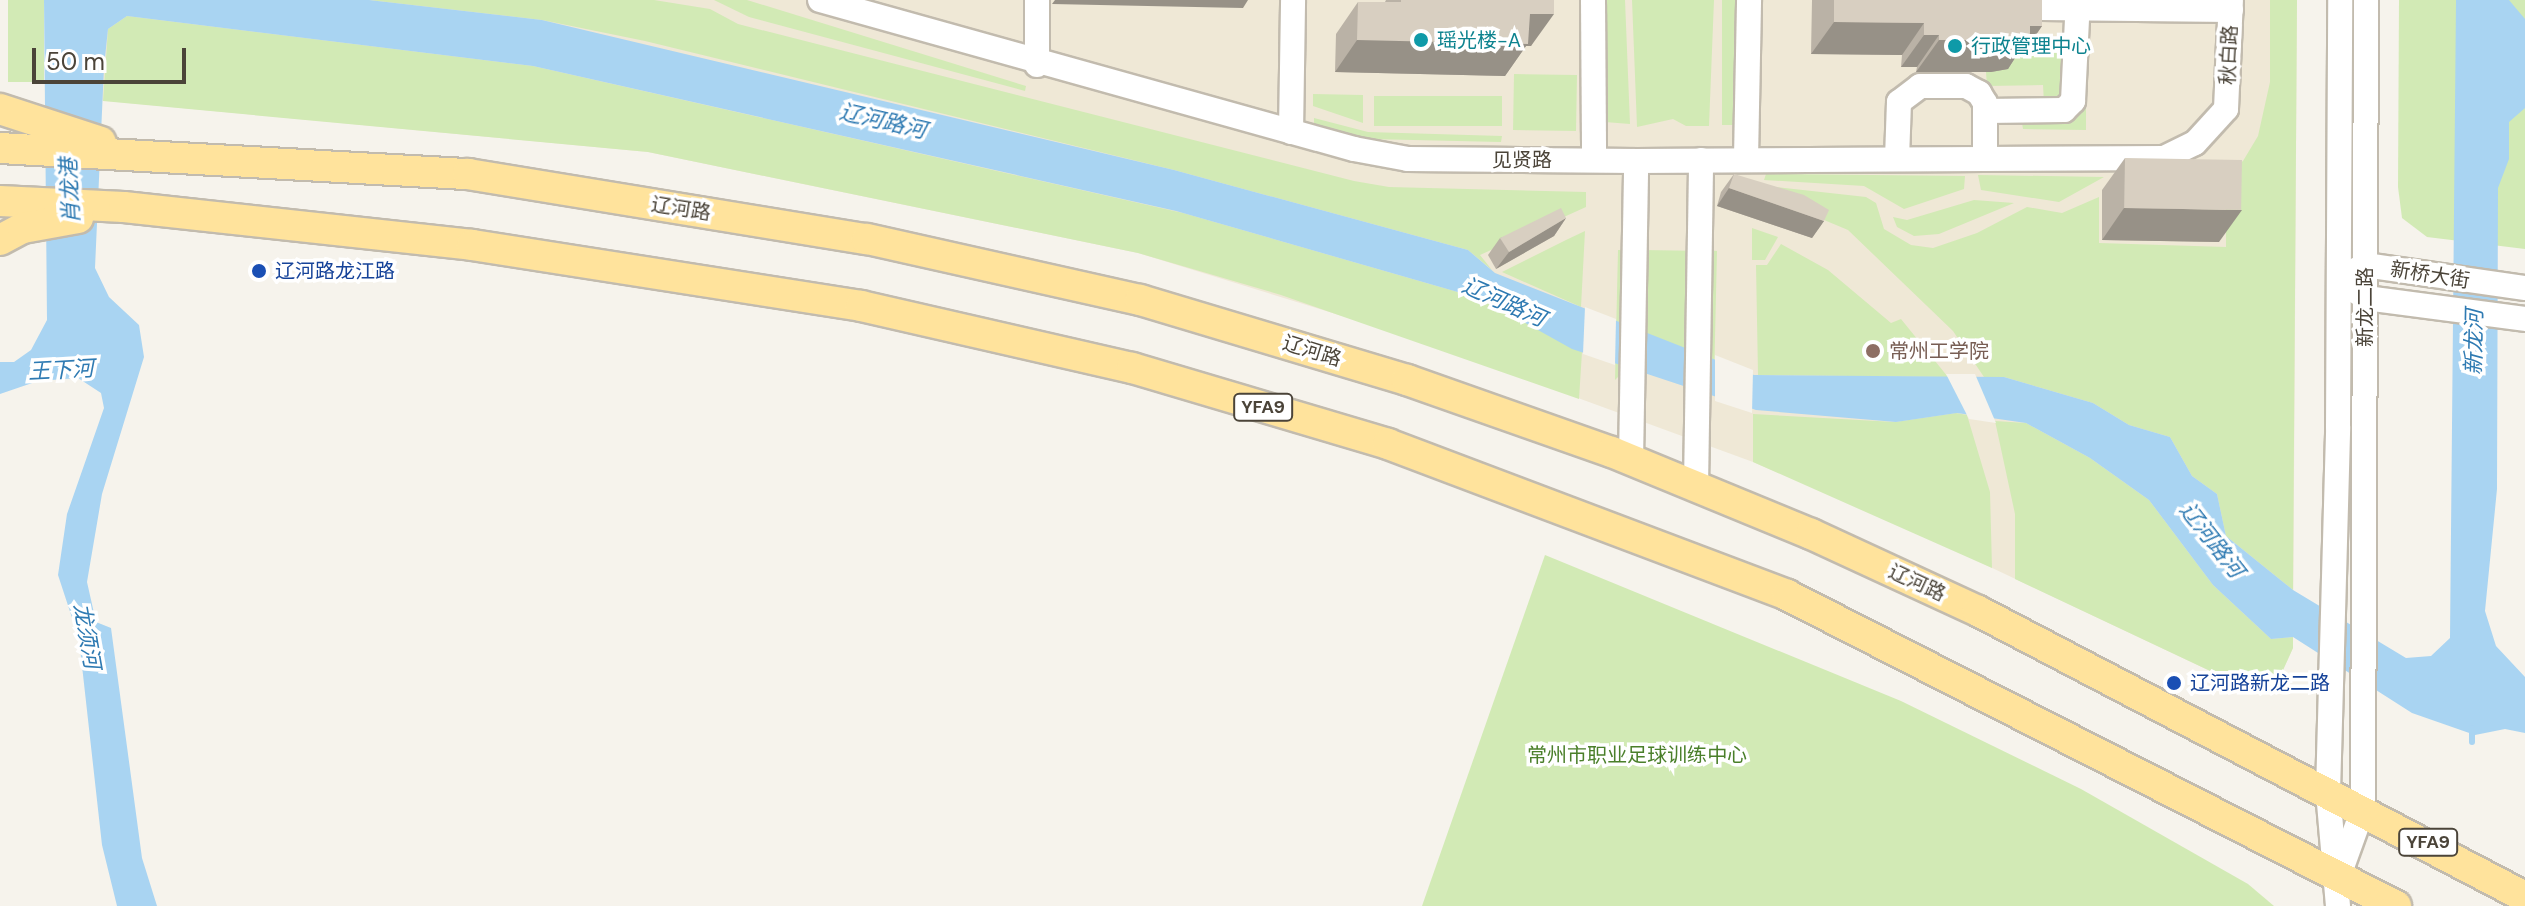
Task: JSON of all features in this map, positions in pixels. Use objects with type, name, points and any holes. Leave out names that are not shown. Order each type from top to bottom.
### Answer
[{"type":"main road","points":[[0,109],[36,137]]},
{"type":"main road","points":[[0,148],[36,137]]},
{"type":"main road","name":"辽河路","points":[[36,137],[198,160],[468,174],[867,239],[1140,300],[1407,380],[1696,486],[1978,611],[2363,809],[2525,897]]},
{"type":"main road","name":"YFA9","points":[[0,201],[41,213],[104,210],[194,214],[472,245],[861,306],[1132,368],[1388,444],[1787,595],[2338,891],[2396,906]]},
{"type":"main road","points":[[0,240],[41,213]]},
{"type":"street","name":"见贤路","points":[[820,0],[1037,65],[1291,132],[1408,159],[2164,158],[2195,143],[2226,109]]},
{"type":"street","points":[[1037,0],[1037,65]]},
{"type":"street","points":[[1291,132],[1293,0]]},
{"type":"street","points":[[1593,0],[1594,160]]},
{"type":"street","points":[[1746,159],[1749,0]]},
{"type":"street","points":[[2027,0],[2042,8],[2078,4],[2231,5]]},
{"type":"street","name":"新龙二路","points":[[2338,891],[2328,792],[2339,280],[2340,0]]},
{"type":"street","name":"新龙二路","points":[[2363,809],[2361,695],[2366,0]]},
{"type":"street","points":[[1986,111],[2064,110],[2073,101],[2078,4]]},
{"type":"street","name":"秋白路","points":[[2226,109],[2231,5]]},
{"type":"street","points":[[1897,159],[1899,102],[1906,92],[1920,86],[1966,86],[1979,93],[1986,111],[1985,158]]},
{"type":"street","points":[[1696,486],[1701,160]]},
{"type":"street","points":[[1631,460],[1636,161]]},
{"type":"street","name":"新桥大街","points":[[2518,287],[2435,278],[2365,265],[2339,280],[2366,298],[2518,318]]},
{"type":"street","points":[[2338,891],[2363,809]]},
{"type":"shaded area","name":"常州工学院","points":[[74,0],[2297,0],[2293,648],[2279,679],[2263,689],[2242,686],[1897,523],[1753,462],[1417,339],[1138,253],[648,152],[75,98]]},
{"type":"green space","points":[[8,0],[44,0],[44,82],[8,82]]},
{"type":"green space","points":[[369,0],[654,0],[710,9],[738,24],[1354,181],[1389,187],[1586,192],[1586,207],[1480,255],[1492,270],[1468,250],[1174,170],[645,41],[542,20]]},
{"type":"green space","points":[[714,0],[747,0],[1026,86],[1025,91],[749,17]]},
{"type":"green space","points":[[1604,0],[1625,0],[1630,124],[1605,122]]},
{"type":"green space","points":[[1632,0],[1714,0],[1709,126],[1686,126],[1673,119],[1637,127]]},
{"type":"green space","points":[[1722,0],[1742,0],[1742,125],[1722,125]]},
{"type":"green space","points":[[2270,0],[2297,0],[2293,590],[2226,536],[2217,494],[2192,476],[2170,437],[2129,425],[2093,403],[2004,377],[1984,377],[1953,331],[1848,230],[1757,192],[1758,185],[1866,197],[1876,203],[1884,229],[1911,245],[1933,248],[1977,233],[2027,207],[2062,213],[2099,197],[2099,243],[2226,247],[2226,187],[2218,179],[2243,161],[2258,136],[2270,82]]},
{"type":"green space","points":[[2399,0],[2525,0],[2525,249],[2427,237],[2402,218],[2398,187]]},
{"type":"green space","points":[[127,16],[533,66],[1183,213],[1482,299],[1582,352],[1579,399],[1281,295],[1138,253],[648,152],[103,101],[108,29]]},
{"type":"green space","points":[[2020,52],[2061,53],[2062,91],[2055,100],[2044,103],[2043,85],[1987,86],[1986,72]]},
{"type":"green space","points":[[1514,74],[1577,75],[1576,131],[1513,130]]},
{"type":"green space","points":[[1313,94],[1363,95],[1363,123],[1313,106]]},
{"type":"green space","points":[[1374,96],[1502,96],[1502,126],[1374,126]]},
{"type":"green space","points":[[2086,99],[2086,130],[2023,129],[2022,123],[2068,122],[2080,114]]},
{"type":"green space","points":[[1314,118],[1368,132],[1502,136],[1501,142],[1369,139],[1314,125]]},
{"type":"green space","points":[[1766,174],[1965,176],[1964,189],[1904,209],[1864,186],[1764,180]]},
{"type":"green space","points":[[1978,175],[2104,177],[2059,202],[1981,190]]},
{"type":"green space","points":[[1974,200],[2014,203],[1939,234],[1914,236],[1897,227],[1893,217],[1907,220]]},
{"type":"green space","points":[[1752,228],[1778,237],[1765,260],[1752,260]]},
{"type":"green space","points":[[1585,231],[1581,307],[1502,272],[1566,240]]},
{"type":"green space","points":[[1781,244],[1828,270],[1891,323],[1901,319],[1948,377],[1758,375],[1756,265],[1767,265]]},
{"type":"green space","points":[[1618,250],[1627,250],[1622,373],[1615,380]]},
{"type":"green space","points":[[1642,250],[1691,251],[1689,370],[1640,369]]},
{"type":"green space","points":[[1707,250],[1717,251],[1714,382],[1706,372]]},
{"type":"green space","points":[[1956,413],[1967,415],[1990,492],[1992,568],[1753,462],[1753,414],[1895,422]]},
{"type":"green space","points":[[1995,421],[2026,423],[2090,458],[2149,500],[2213,585],[2271,639],[2293,637],[2293,648],[2279,679],[2263,689],[2242,686],[2015,579],[2015,514]]},
{"type":"green space","name":"常州市职业足球训练中心","points":[[1545,555],[1901,701],[2081,789],[2248,884],[2274,906],[1422,906]]},
{"type":"water","points":[[44,0],[369,0],[542,20],[1174,170],[1468,250],[1495,273],[1754,375],[2004,377],[2093,403],[2129,425],[2170,437],[2192,476],[2217,494],[2226,536],[2293,590],[2406,658],[2431,656],[2450,638],[2456,0],[2509,0],[2525,19],[2525,108],[2509,122],[2509,159],[2498,188],[2497,489],[2485,611],[2496,646],[2525,677],[2525,733],[2505,729],[2475,735],[2412,713],[2293,637],[2271,639],[2213,585],[2149,500],[2090,458],[2026,423],[1957,413],[1896,422],[1756,410],[1572,349],[1482,299],[1176,211],[533,66],[127,16],[108,29],[95,268],[109,297],[139,325],[144,357],[102,494],[87,582],[96,622],[111,628],[142,858],[157,906],[117,906],[102,845],[79,639],[58,575],[67,514],[104,408],[101,393],[78,378],[38,381],[0,394],[0,362],[14,362],[31,350],[47,320]]},
{"type":"pier","points":[[1585,307],[1616,319],[1615,365],[1583,354]]},
{"type":"pier","points":[[1715,355],[1753,370],[1752,413],[1715,401]]},
{"type":"pier","points":[[1946,374],[1975,374],[1996,423],[1969,419]]},
{"type":"building","points":[[1554,0],[1554,14],[1530,14],[1528,44],[1357,40],[1358,2]]},
{"type":"building","points":[[1834,0],[2042,0],[2042,26],[2030,26],[2030,37],[2013,40],[1939,40],[1939,35],[1924,35],[1924,23],[1834,22]]},
{"type":"building","points":[[2125,158],[2242,160],[2241,210],[2124,208]]},
{"type":"building","points":[[1734,174],[1804,195],[1829,210],[1824,221],[1729,188]]},
{"type":"building","points":[[1561,208],[1566,218],[1509,252],[1500,238]]},
{"type":"waterway","points":[[2472,728],[2472,742]]},
{"type":"place","name":"瑶光楼-A","points":[[1421,40]]},
{"type":"place","name":"行政管理中心","points":[[1955,46]]},
{"type":"place","name":"辽河路龙江路","points":[[259,271]]},
{"type":"place","name":"常州工学院","points":[[1873,351]]},
{"type":"place","name":"辽河路新龙二路","points":[[2174,683]]},
{"type":"water label","name":"辽河路河","points":[[883,121]]},
{"type":"water label","name":"肖龙港","points":[[70,191]]},
{"type":"water label","name":"辽河路河","points":[[1504,302]]},
{"type":"water label","name":"新龙河","points":[[2474,342]]},
{"type":"water label","name":"王下河","points":[[61,370]]},
{"type":"water label","name":"辽河路河","points":[[2212,540]]},
{"type":"water label","name":"龙须河","points":[[87,636]]}]
